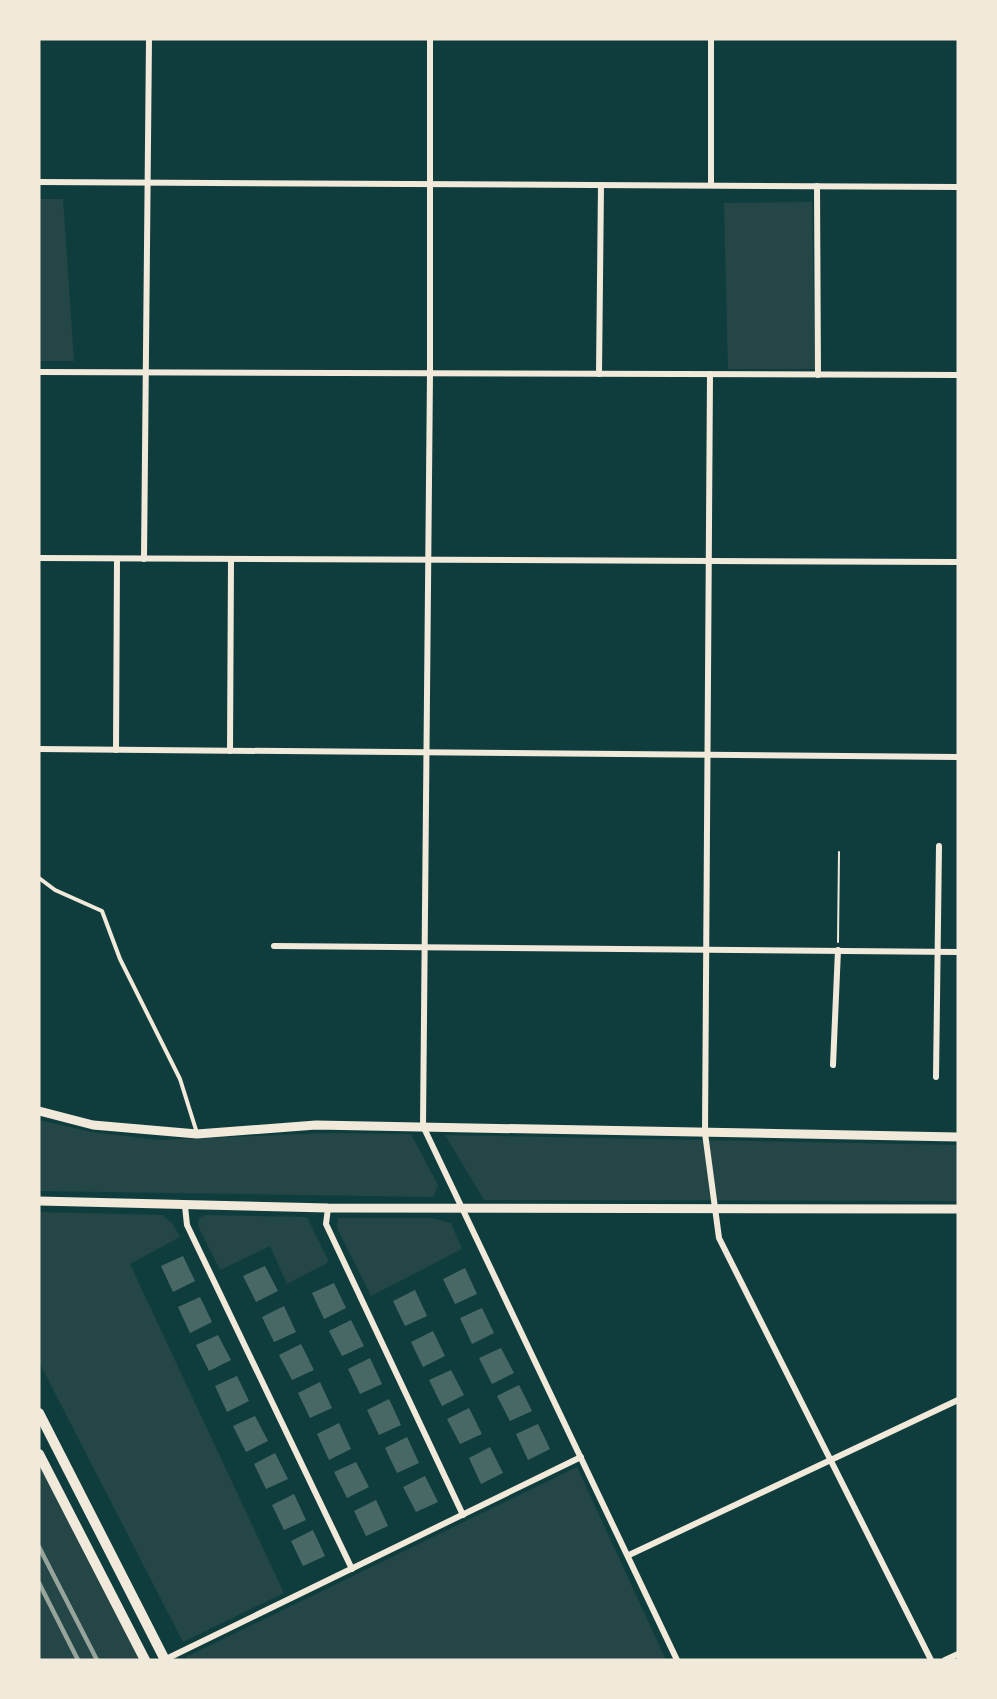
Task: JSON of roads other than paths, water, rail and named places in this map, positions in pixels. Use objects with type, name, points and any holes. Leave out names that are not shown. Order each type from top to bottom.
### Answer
[{"type":"main road","points":[[39,1413],[164,1660]]},
{"type":"main road","points":[[39,1454],[145,1660]]},
{"type":"street","points":[[144,559],[149,39]]},
{"type":"street","points":[[430,39],[430,373],[423,1126],[678,1660]]},
{"type":"street","points":[[711,39],[711,185]]},
{"type":"street","points":[[39,182],[958,187]]},
{"type":"street","points":[[599,374],[601,185]]},
{"type":"street","points":[[817,186],[818,375]]},
{"type":"street","points":[[39,372],[958,375]]},
{"type":"street","points":[[710,374],[705,1133],[717,1207],[719,1238],[931,1660]]},
{"type":"street","points":[[39,558],[958,562]]},
{"type":"street","points":[[116,750],[117,559]]},
{"type":"street","points":[[230,751],[231,559]]},
{"type":"street","points":[[39,749],[958,757]]},
{"type":"street","points":[[936,1077],[939,846]]},
{"type":"street","points":[[274,946],[958,952]]},
{"type":"street","points":[[833,1065],[838,950]]},
{"type":"street","points":[[39,1111],[93,1125],[197,1134],[316,1125],[958,1137]]},
{"type":"street","points":[[39,1201],[328,1208],[958,1209]]},
{"type":"street","points":[[185,1206],[187,1225],[352,1569]]},
{"type":"street","points":[[328,1208],[326,1224],[463,1515]]},
{"type":"street","points":[[629,1556],[958,1400]]},
{"type":"street","points":[[164,1660],[581,1457]]},
{"type":"street","points":[[945,1660],[958,1654]]},
{"type":"lane","points":[[39,878],[55,890],[102,911],[120,959],[180,1079],[197,1134]]},
{"type":"railway","points":[[39,1547],[97,1660]]},
{"type":"railway","points":[[39,1583],[78,1660]]}]
